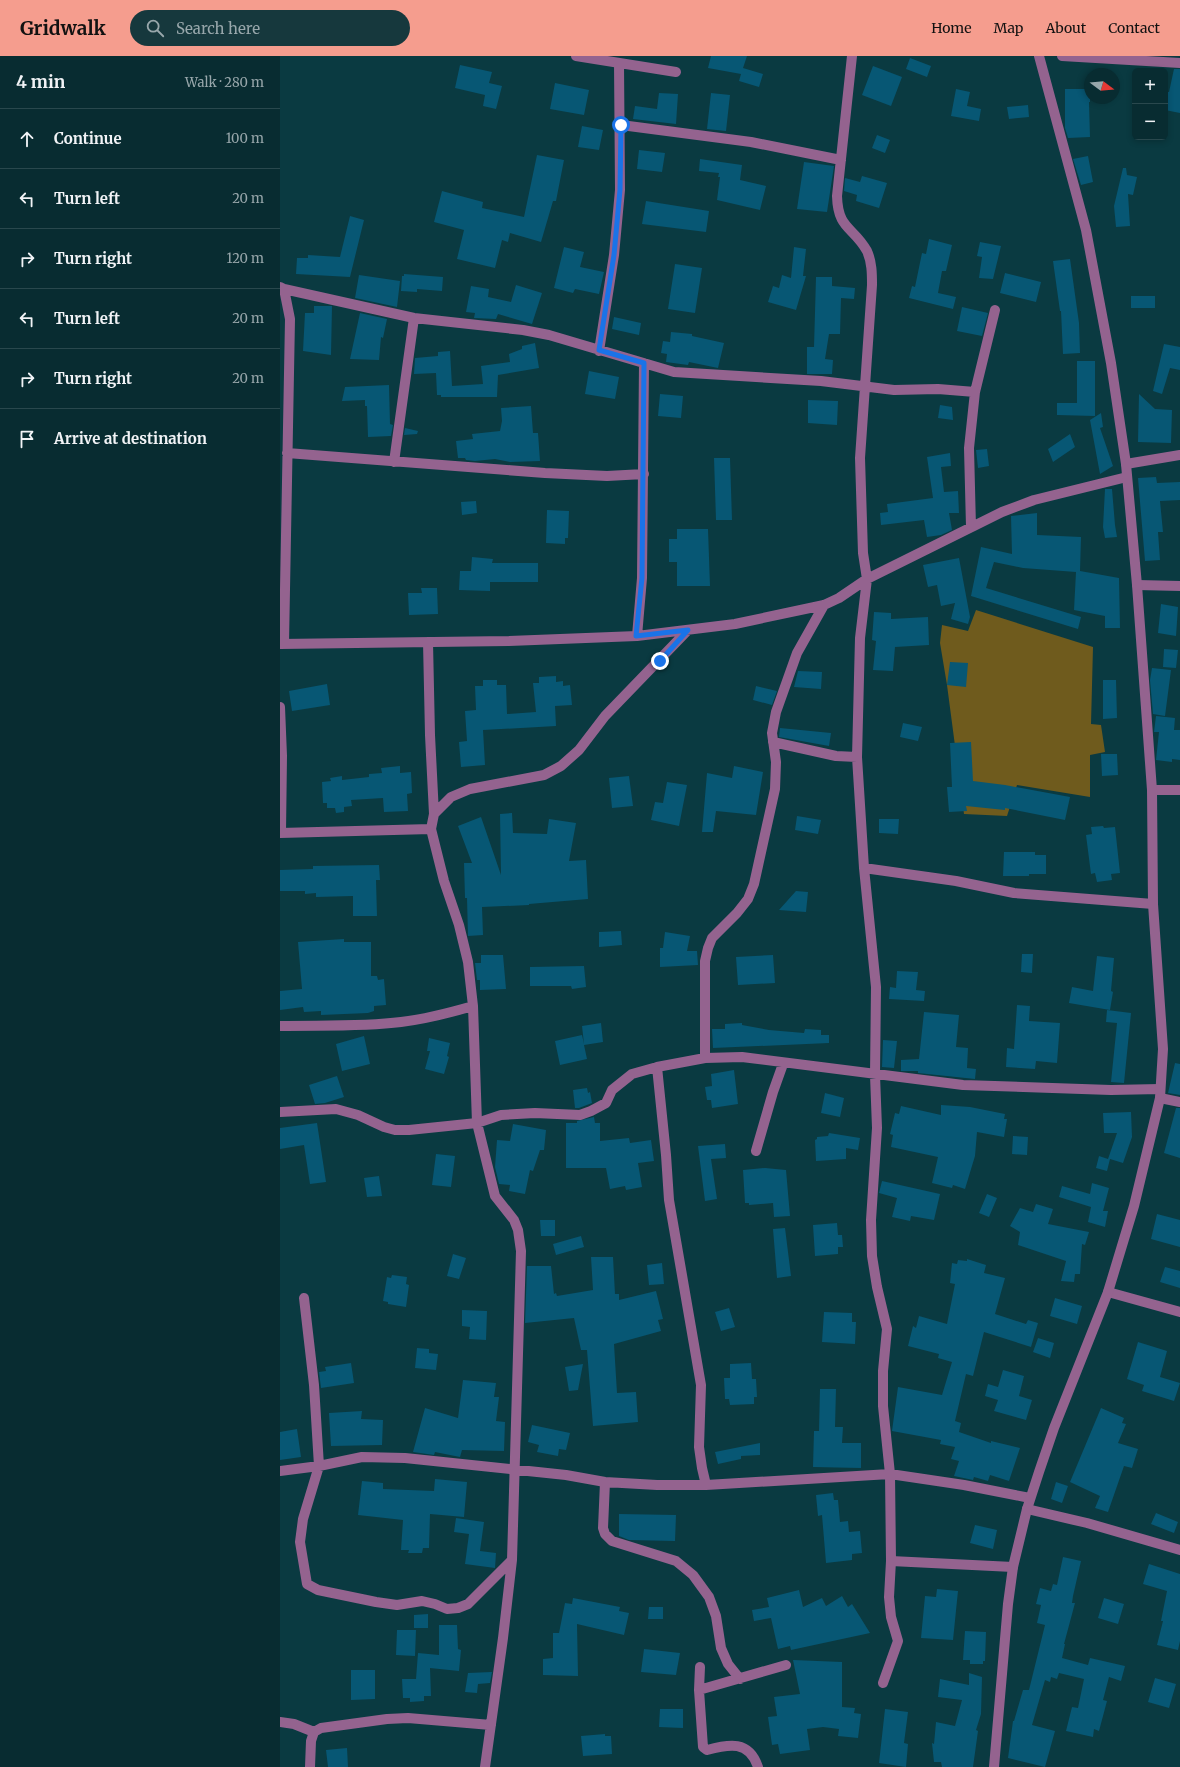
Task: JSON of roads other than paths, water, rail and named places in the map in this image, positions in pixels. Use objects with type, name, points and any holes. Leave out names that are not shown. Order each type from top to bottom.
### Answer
[{"type":"street","points":[[576,56],[676,72]]},
{"type":"street","points":[[852,56],[837,196],[837,210],[843,224],[861,242],[868,253],[871,263],[872,285],[860,458],[863,553],[867,579],[860,638],[857,756],[864,868],[876,987],[875,1075],[877,1128],[871,1220],[872,1249],[877,1288],[887,1329],[883,1371],[883,1406],[890,1474],[891,1561],[889,1597],[891,1616],[898,1642],[883,1683]]},
{"type":"street","points":[[994,1767],[1008,1604],[1013,1567],[1030,1498],[1054,1428],[1108,1292],[1134,1206],[1160,1093],[1163,1049],[1153,904],[1152,790],[1137,585],[1126,464],[1111,363],[1086,230],[1039,56]]},
{"type":"street","points":[[1062,56],[1180,63]]},
{"type":"street","points":[[599,350],[614,255],[620,190],[621,125],[619,63]]},
{"type":"street","points":[[621,125],[751,142],[841,160]]},
{"type":"street","points":[[975,392],[938,389],[894,390],[821,381],[674,372],[549,335],[523,330],[414,318],[282,288],[290,319],[290,406],[287,454],[282,644],[428,642],[636,636],[735,624],[824,605],[839,598],[867,579],[971,527],[1034,500],[1127,477]]},
{"type":"street","points":[[971,527],[969,448],[975,392],[995,310]]},
{"type":"street","points":[[394,462],[414,318]]},
{"type":"street","points":[[636,636],[642,578],[644,363]]},
{"type":"street","points":[[287,454],[607,476],[644,474]]},
{"type":"street","points":[[1126,464],[1180,455]]},
{"type":"street","points":[[1137,585],[1180,586]]},
{"type":"street","points":[[705,1058],[705,961],[708,948],[712,938],[737,914],[748,899],[754,884],[775,790],[776,762],[773,742],[774,723],[797,653],[824,605]]},
{"type":"street","points":[[434,814],[451,797],[470,790],[544,775],[561,766],[579,750],[605,716],[688,630]]},
{"type":"street","points":[[428,642],[430,735],[434,814],[430,829],[468,962],[473,1006],[477,1123],[495,1196],[514,1220],[518,1230],[521,1251],[512,1560],[485,1767]]},
{"type":"street","points":[[280,707],[282,756],[281,833],[430,829]]},
{"type":"street","points":[[773,742],[836,756],[857,756]]},
{"type":"street","points":[[1152,790],[1180,790]]},
{"type":"street","points":[[864,868],[956,881],[1014,893],[1153,904]]},
{"type":"street","points":[[280,1026],[352,1025],[400,1022],[440,1015],[473,1006]]},
{"type":"street","points":[[280,1112],[336,1109],[358,1115],[384,1127],[395,1130],[477,1123],[501,1115],[535,1113],[580,1115],[606,1103],[612,1090],[632,1074],[657,1067],[705,1058],[742,1057],[783,1064],[963,1085],[1160,1093],[1180,1102]]},
{"type":"street","points":[[756,1151],[783,1064]]},
{"type":"street","points":[[657,1067],[669,1200],[701,1385],[699,1447],[706,1485]]},
{"type":"street","points":[[1108,1292],[1180,1312]]},
{"type":"street","points":[[304,1298],[314,1385],[319,1466],[303,1519],[300,1542],[307,1584],[318,1590],[397,1605],[422,1601],[448,1609],[458,1608],[468,1604],[483,1587],[512,1560]]},
{"type":"street","points":[[280,1471],[319,1466],[362,1457],[405,1458],[566,1476],[605,1482],[657,1485],[706,1485],[890,1474],[964,1485],[1030,1498]]},
{"type":"street","points":[[605,1482],[603,1528],[605,1534],[612,1541],[654,1552],[676,1560],[693,1575],[709,1597],[716,1616],[722,1648],[728,1664],[740,1679]]},
{"type":"street","points":[[1027,1509],[1094,1525],[1180,1550]]},
{"type":"street","points":[[891,1561],[1013,1567]]},
{"type":"street","points":[[699,1690],[786,1665]]},
{"type":"street","points":[[700,1667],[699,1690],[703,1747],[707,1750],[727,1744],[738,1745],[749,1753],[758,1767]]},
{"type":"street","points":[[310,1767],[311,1742],[314,1732],[322,1728],[386,1719],[408,1718],[491,1725]]},
{"type":"street","points":[[280,1722],[294,1724],[314,1732]]}]
